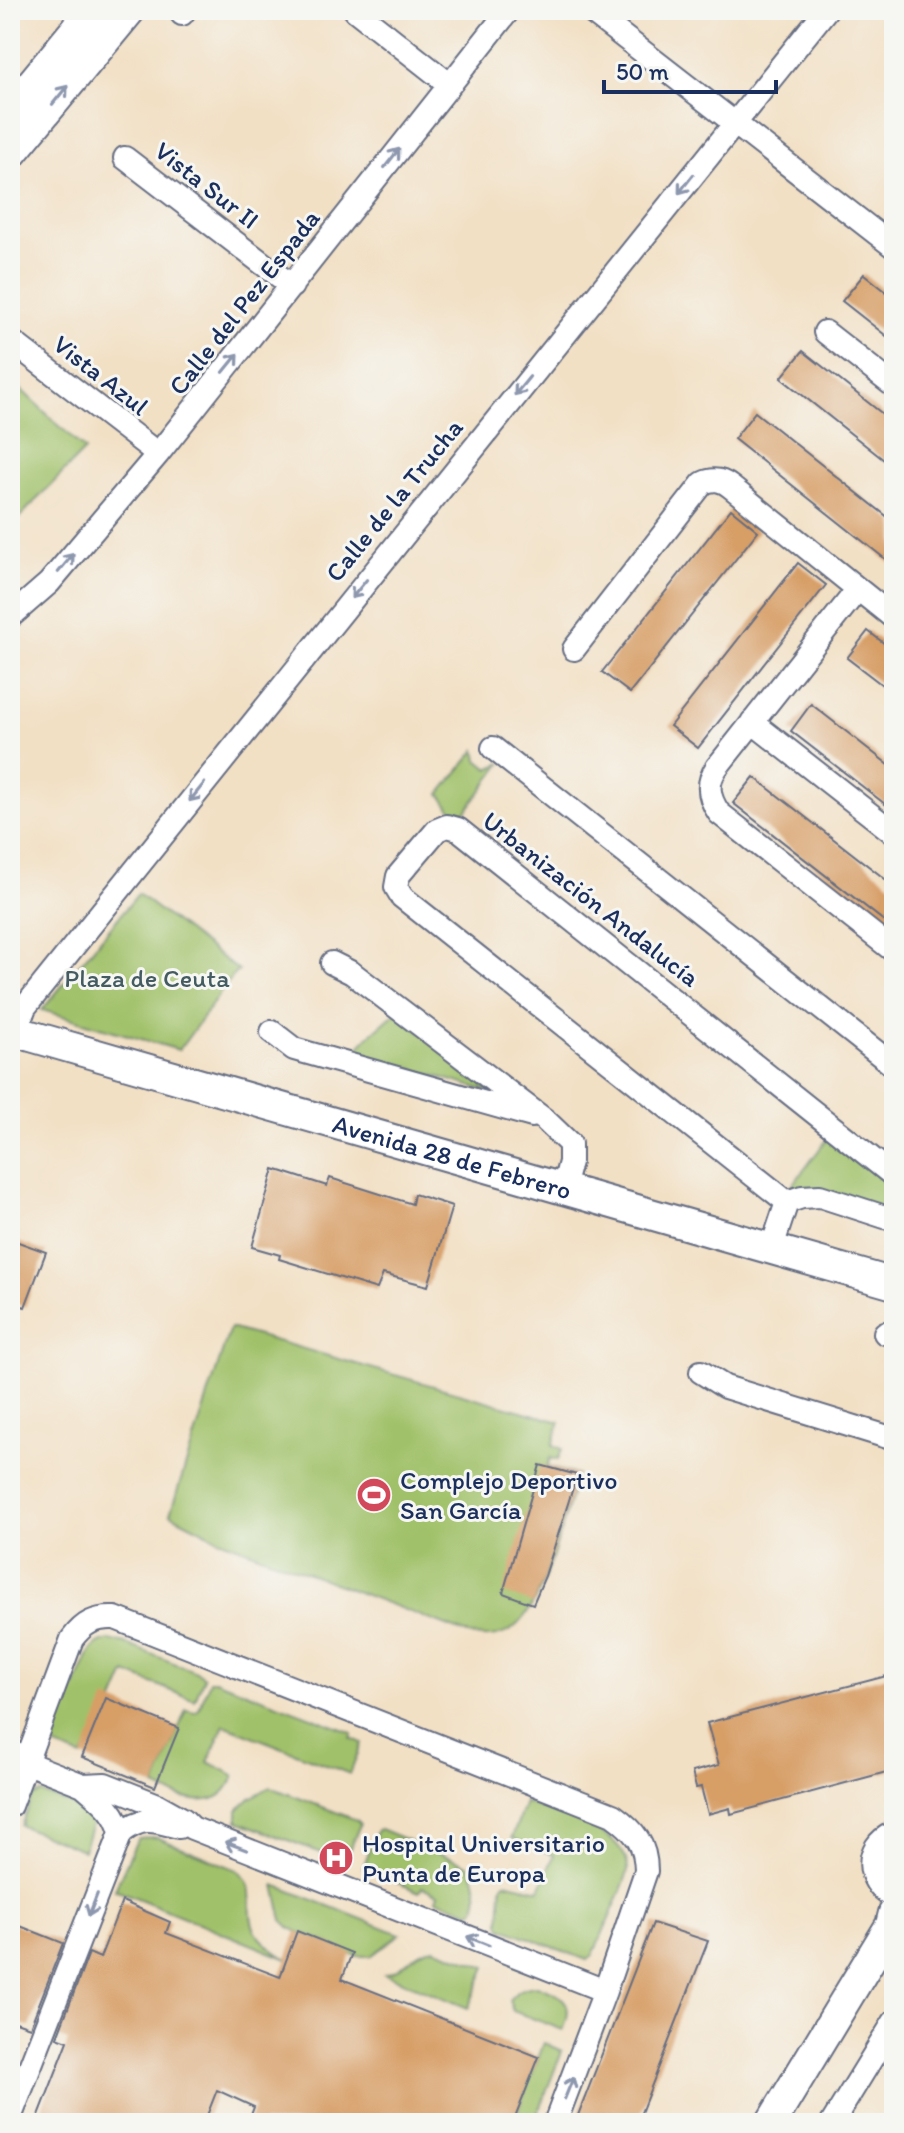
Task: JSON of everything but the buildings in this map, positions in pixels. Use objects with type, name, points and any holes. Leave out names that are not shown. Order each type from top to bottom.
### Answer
[{"type":"street","points":[[10,110],[92,10]]},
{"type":"street","points":[[10,155],[130,10]]},
{"type":"street","points":[[355,10],[449,84]]},
{"type":"street","name":"Calle del Pez Espada","points":[[10,617],[49,583],[158,454],[509,10]]},
{"type":"street","points":[[589,10],[894,247]]},
{"type":"street","name":"Calle de la Trucha","points":[[13,1031],[25,1007],[826,10]]},
{"type":"street","name":"Vista Sur II","points":[[125,158],[292,286]]},
{"type":"street","points":[[825,332],[894,386]]},
{"type":"street","name":"Vista Azul","points":[[10,340],[158,454]]},
{"type":"street","points":[[574,649],[703,483],[710,480],[718,480],[731,487],[858,589],[892,612]]},
{"type":"street","points":[[858,589],[752,722],[711,776],[709,785],[713,805],[719,813],[894,951]]},
{"type":"street","points":[[752,722],[894,833]]},
{"type":"street","points":[[493,748],[894,1066]]},
{"type":"street","name":"Urbanización Andalucía","points":[[787,1202],[402,897],[396,887],[398,876],[437,830],[447,826],[458,829],[894,1176]]},
{"type":"street","points":[[332,963],[352,973],[545,1120],[570,1144],[570,1162],[563,1188]]},
{"type":"street","name":"Avenida 28 de Febrero","points":[[13,1031],[894,1284]]},
{"type":"street","points":[[272,1032],[294,1049],[545,1120]]},
{"type":"street","points":[[772,1247],[787,1202],[802,1197],[820,1196],[894,1220]]},
{"type":"street","points":[[701,1372],[725,1387],[894,1439]]},
{"type":"street","points":[[10,1806],[19,1760],[72,1639],[91,1620],[115,1618],[613,1815],[629,1826],[641,1840],[646,1855],[646,1871],[555,2123]]},
{"type":"street","points":[[19,1760],[83,1785],[112,1810],[121,1833]]},
{"type":"street","points":[[83,1785],[105,1784],[158,1805],[183,1819],[192,1828],[605,1991]]},
{"type":"street","points":[[10,2118],[121,1833],[133,1824],[153,1819],[192,1828]]},
{"type":"street","points":[[894,1837],[880,1847],[875,1866],[882,1885],[894,1893]]},
{"type":"street","points":[[771,2123],[891,1925],[894,1913]]},
{"type":"street","points":[[832,2123],[894,2022]]},
{"type":"green space","points":[[10,379],[85,450],[10,527]]},
{"type":"green space","points":[[476,750],[478,760],[489,769],[502,763],[463,815],[452,810],[440,794]]},
{"type":"green space","name":"Plaza de Ceuta","points":[[138,894],[239,971],[179,1050],[42,1010]]},
{"type":"green space","points":[[397,1011],[491,1092],[354,1052]]},
{"type":"green space","points":[[831,1134],[894,1185],[894,1211],[789,1190]]},
{"type":"green space","name":"Complejo Deportivo San García","points":[[230,1328],[560,1422],[553,1445],[562,1449],[558,1460],[550,1458],[547,1467],[577,1475],[552,1560],[522,1620],[500,1635],[473,1636],[219,1539],[170,1514]]},
{"type":"green space","points":[[110,1640],[199,1673],[204,1677],[195,1700],[126,1673],[82,1757],[50,1745],[88,1656],[97,1645]]},
{"type":"green space","points":[[210,1680],[353,1733],[351,1738],[362,1743],[350,1774],[224,1725],[208,1762],[234,1775],[220,1795],[211,1800],[188,1799],[155,1787],[186,1710],[195,1712],[199,1709]]},
{"type":"green space","points":[[270,1787],[357,1820],[359,1827],[345,1860],[238,1821],[238,1810],[249,1799]]},
{"type":"green space","points":[[41,1793],[87,1810],[94,1819],[83,1850],[21,1826],[32,1797]]},
{"type":"green space","points":[[525,1802],[603,1833],[624,1855],[628,1869],[623,1885],[593,1955],[587,1960],[503,1928],[500,1923],[502,1886],[505,1882],[540,1890],[554,1855],[512,1838]]},
{"type":"green space","points":[[380,1829],[468,1865],[477,1887],[474,1910],[436,1899],[438,1894],[422,1887],[419,1892],[363,1868]]},
{"type":"green space","points":[[156,1837],[237,1870],[244,1876],[250,1889],[254,1928],[264,1942],[287,1959],[115,1889],[139,1838]]},
{"type":"green space","points":[[275,1885],[400,1934],[371,1956],[356,1956],[290,1928],[283,1921]]},
{"type":"green space","points":[[434,1948],[486,1967],[468,2008],[385,1974],[420,1952]]},
{"type":"green space","points":[[537,1986],[564,2000],[568,2012],[563,2030],[513,2011],[509,2000],[522,1990]]},
{"type":"green space","points":[[544,2043],[562,2051],[534,2123],[513,2123]]},
{"type":"place","name":"Complejo Deportivo San García","points":[[374,1495]]},
{"type":"place","name":"Hospital Universitario Punta de Europa","points":[[336,1858]]}]
